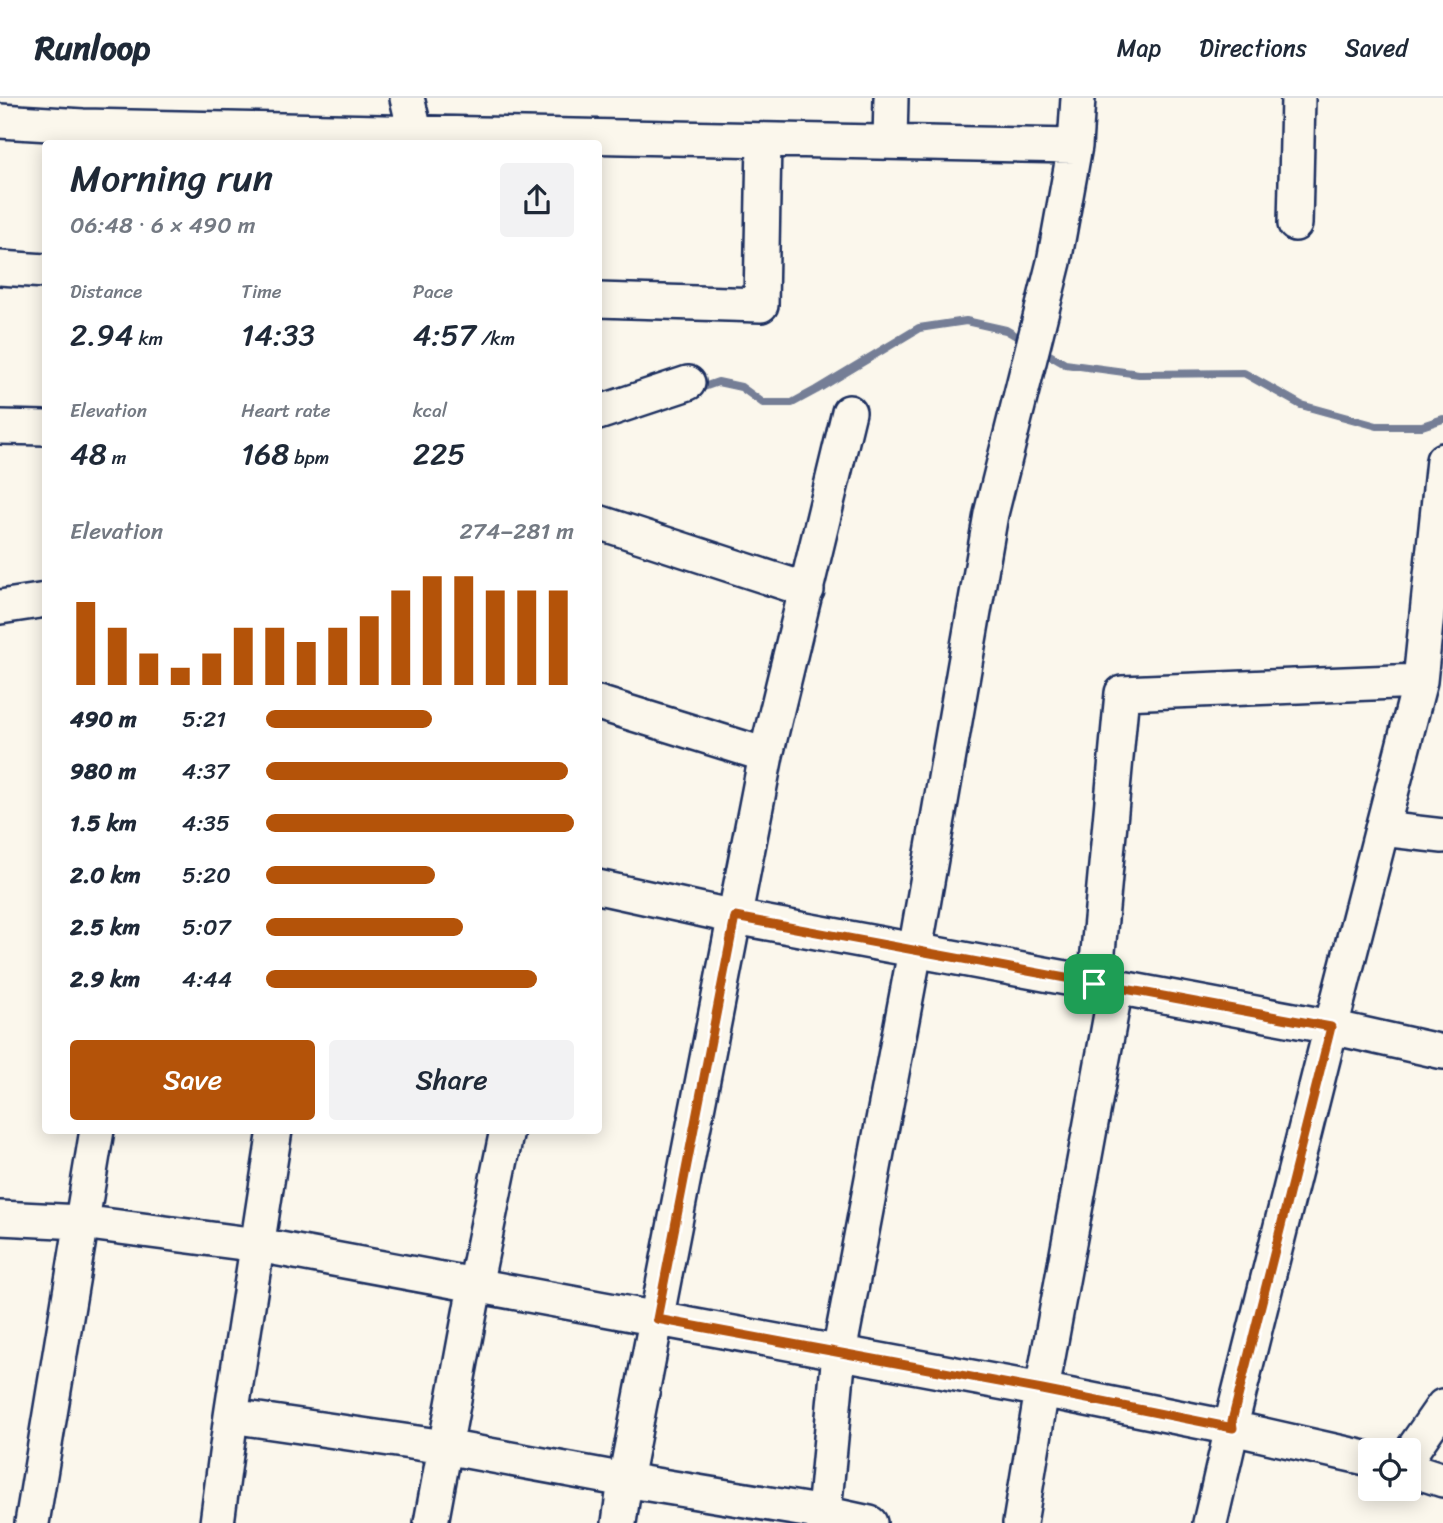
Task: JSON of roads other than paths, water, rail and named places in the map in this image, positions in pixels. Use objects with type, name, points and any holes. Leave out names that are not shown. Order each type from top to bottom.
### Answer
[{"type":"street","points":[[407,98],[415,137]]},
{"type":"street","points":[[890,142],[891,98]]},
{"type":"street","points":[[823,1518],[839,1353],[915,951],[991,514],[1054,262],[1075,145],[1078,98]]},
{"type":"street","points":[[1295,224],[1298,98]]},
{"type":"street","points":[[0,121],[415,137],[764,139],[1075,145]]},
{"type":"street","points":[[602,300],[761,305],[764,139]]},
{"type":"street","points":[[0,268],[42,271]]},
{"type":"street","points":[[602,412],[688,383]]},
{"type":"street","points":[[619,1523],[625,1480],[766,755],[849,412]]},
{"type":"street","points":[[0,427],[42,428]]},
{"type":"street","points":[[1210,1523],[1233,1428],[1232,1421],[1420,681],[1443,460]]},
{"type":"street","points":[[602,523],[807,590]]},
{"type":"street","points":[[0,607],[42,601]]},
{"type":"street","points":[[1020,1523],[1105,986],[1122,693],[1420,681]]},
{"type":"street","points":[[602,704],[766,755]]},
{"type":"street","points":[[1382,830],[1443,836]]},
{"type":"street","points":[[602,888],[735,917],[1331,1027],[1443,1052]]},
{"type":"street","points":[[32,1523],[96,1134]]},
{"type":"street","points":[[217,1523],[274,1134]]},
{"type":"street","points":[[431,1523],[506,1134]]},
{"type":"street","points":[[0,1218],[82,1222],[258,1245],[1042,1390],[1358,1456]]},
{"type":"street","points":[[1421,1438],[1443,1406]]},
{"type":"street","points":[[231,1416],[444,1447],[823,1518],[870,1523]]},
{"type":"street","points":[[1421,1473],[1443,1480]]},
{"type":"waterway","points":[[695,390],[718,382],[741,387],[763,403],[792,403],[919,328],[966,321],[1006,330],[1025,341]]},
{"type":"waterway","points":[[1039,349],[1065,364],[1139,374],[1244,373],[1301,405],[1377,426],[1422,426],[1443,419]]}]
